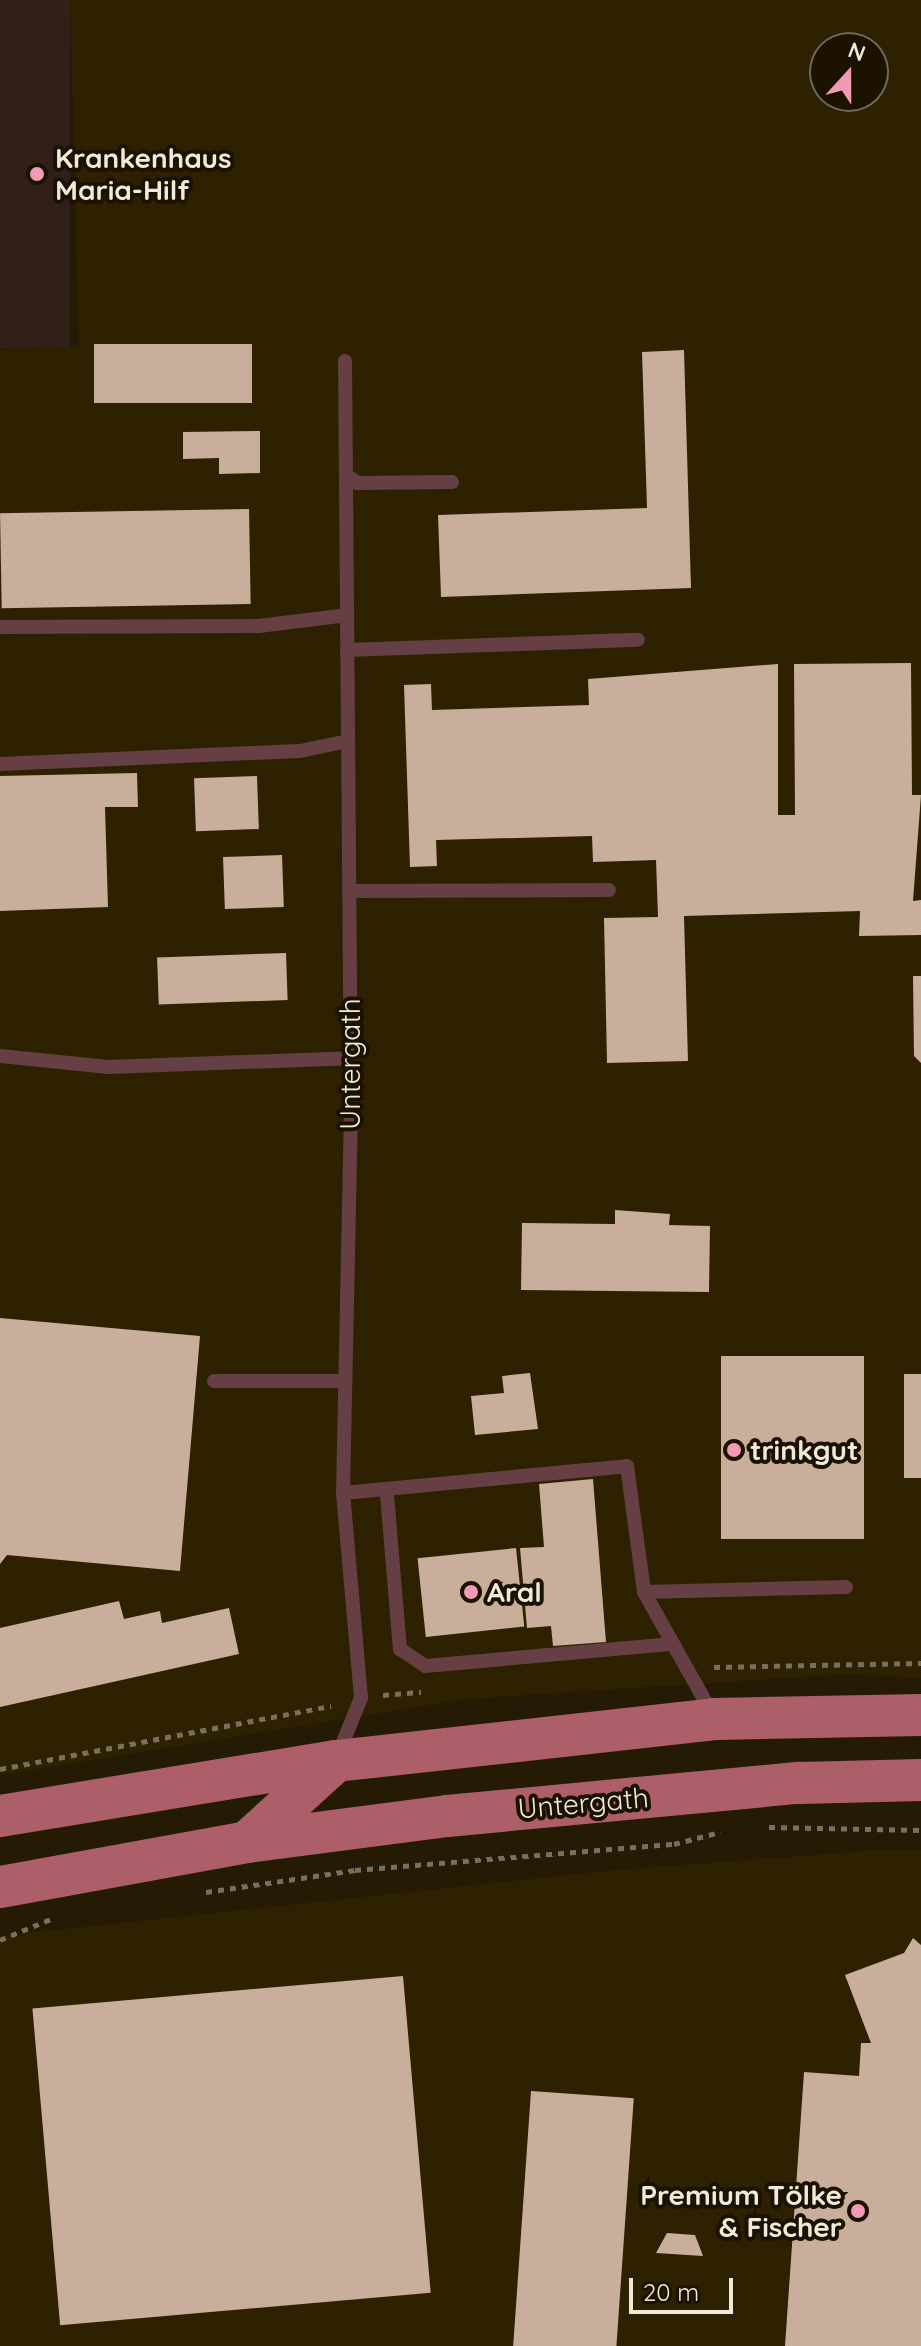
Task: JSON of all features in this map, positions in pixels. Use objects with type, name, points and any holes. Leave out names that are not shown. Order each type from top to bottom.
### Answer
[{"type":"main road","points":[[0,1816],[336,1761],[715,1719],[921,1715]]},
{"type":"main road","name":"Untergath","points":[[247,1842],[336,1761]]},
{"type":"main road","name":"Untergath","points":[[0,1887],[247,1842],[523,1808],[921,1780]]},
{"type":"lane","name":"Untergath","points":[[336,1761],[361,1698],[343,1493],[342,1381],[350,1058],[345,361]]},
{"type":"lane","points":[[346,475],[358,483],[452,482]]},
{"type":"lane","points":[[0,627],[259,626],[347,615]]},
{"type":"lane","points":[[347,650],[638,640]]},
{"type":"lane","points":[[0,764],[300,751],[348,741]]},
{"type":"lane","points":[[349,891],[609,890]]},
{"type":"lane","points":[[0,1056],[108,1067],[350,1058]]},
{"type":"lane","points":[[214,1381],[342,1381]]},
{"type":"lane","points":[[343,1493],[387,1495],[627,1466],[644,1592],[715,1719]]},
{"type":"lane","points":[[387,1495],[400,1649],[425,1666],[673,1644]]},
{"type":"lane","points":[[644,1592],[846,1587]]},
{"type":"path","points":[[686,1667],[921,1663]]},
{"type":"path","points":[[0,1769],[208,1734],[361,1698],[432,1691]]},
{"type":"path","points":[[189,1894],[355,1870],[674,1844],[733,1828]]},
{"type":"path","points":[[764,1828],[921,1830]]},
{"type":"path","points":[[0,1940],[68,1912]]},
{"type":"shaded area","name":"Krankenhaus Maria-Hilf","points":[[0,0],[70,0],[70,348],[0,348]]},
{"type":"shaded area","points":[[70,0],[921,0],[921,1678],[847,1674],[466,1699],[0,1775],[0,349],[79,347]]},
{"type":"shaded area","points":[[891,1849],[921,1850],[921,2346],[0,2346],[0,1936],[605,1871]]},
{"type":"building","points":[[94,344],[252,344],[252,403],[94,403]]},
{"type":"building","points":[[684,350],[691,588],[441,597],[438,515],[647,508],[642,352]]},
{"type":"building","points":[[260,431],[260,473],[219,474],[219,458],[183,459],[183,432]]},
{"type":"building","points":[[249,509],[251,604],[2,608],[0,513]]},
{"type":"building","points":[[911,663],[912,795],[921,795],[913,901],[921,900],[921,935],[859,936],[860,911],[684,916],[688,1061],[607,1063],[604,918],[658,917],[656,860],[593,862],[592,836],[436,840],[437,866],[410,867],[404,685],[431,684],[432,710],[589,705],[588,679],[778,664],[778,815],[795,815],[794,664]]},
{"type":"building","points":[[137,773],[138,807],[105,807],[108,907],[0,911],[0,776]]},
{"type":"building","points":[[257,776],[259,829],[196,831],[194,778]]},
{"type":"building","points":[[282,855],[284,907],[225,909],[223,857]]},
{"type":"building","points":[[286,953],[288,1000],[159,1004],[157,958]]},
{"type":"building","points":[[913,976],[921,976],[921,1063],[914,1056]]},
{"type":"building","points":[[615,1210],[670,1214],[669,1225],[710,1226],[709,1292],[521,1290],[522,1223],[615,1224]]},
{"type":"building","points":[[0,1318],[200,1336],[180,1571],[7,1555],[0,1564]]},
{"type":"building","points":[[721,1356],[864,1356],[864,1539],[721,1539]]},
{"type":"building","points":[[530,1373],[538,1429],[475,1435],[471,1396],[504,1393],[502,1376]]},
{"type":"building","points":[[904,1374],[921,1374],[921,1478],[904,1478]]},
{"type":"building","points":[[593,1479],[606,1642],[553,1646],[551,1626],[527,1628],[520,1548],[544,1547],[539,1484]]},
{"type":"building","name":"Aral","points":[[516,1548],[524,1627],[426,1637],[418,1558]]},
{"type":"building","points":[[119,1601],[124,1619],[160,1611],[162,1623],[229,1608],[239,1654],[0,1707],[0,1628]]},
{"type":"building","name":"Premium Tölke & Fischer","points":[[913,1938],[921,1945],[921,2346],[785,2346],[804,2072],[859,2076],[861,2043],[871,2043],[845,1975],[904,1953]]},
{"type":"building","points":[[403,1976],[431,2293],[60,2325],[32,2008]]},
{"type":"building","points":[[531,2091],[634,2098],[616,2346],[513,2346]]},
{"type":"building","points":[[667,2233],[695,2235],[703,2256],[656,2253]]},
{"type":"place","name":"Krankenhaus Maria-Hilf","points":[[37,174]]},
{"type":"place","name":"trinkgut","points":[[734,1450]]},
{"type":"place","name":"Aral","points":[[471,1592]]},
{"type":"place","name":"Premium Tölke & Fischer","points":[[858,2211]]}]
